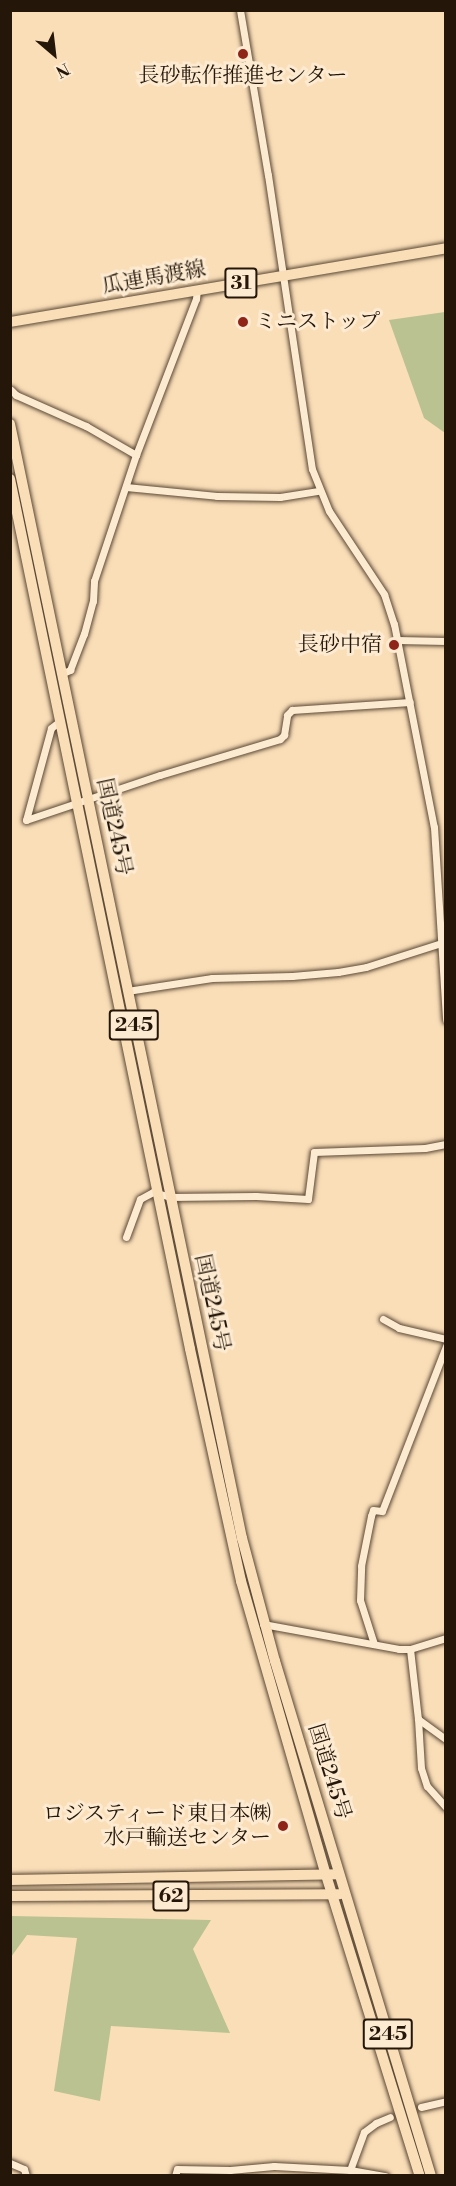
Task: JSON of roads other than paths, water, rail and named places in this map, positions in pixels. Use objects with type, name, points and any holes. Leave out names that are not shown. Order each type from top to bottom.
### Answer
[{"type":"main road","name":"瓜連馬渡線","points":[[10,322],[446,249]]},
{"type":"main road","name":"国道245号","points":[[10,424],[127,991],[164,1194]]},
{"type":"main road","name":"国道245号","points":[[10,479],[76,802],[259,1625],[326,1875],[420,2175]]},
{"type":"main road","name":"国道245号","points":[[259,1625],[339,1874],[431,2175]]},
{"type":"main road","name":"62","points":[[10,1880],[339,1874]]},
{"type":"main road","name":"62","points":[[10,1896],[345,1894]]},
{"type":"street","points":[[240,10],[309,451],[319,491],[336,523],[384,594],[397,640],[410,702],[434,827],[446,1020]]},
{"type":"street","points":[[63,673],[70,670],[84,634],[93,601],[94,581],[136,455],[196,299],[196,290]]},
{"type":"street","points":[[11,390],[15,395],[86,426],[136,455]]},
{"type":"street","points":[[126,487],[217,496],[280,497],[319,491]]},
{"type":"street","points":[[397,640],[446,641]]},
{"type":"street","points":[[60,722],[51,728],[26,820],[88,798],[280,739],[284,735],[287,715],[292,710],[410,702]]},
{"type":"street","points":[[127,991],[212,978],[292,976],[338,972],[366,967],[441,943]]},
{"type":"street","points":[[126,1236],[140,1199],[164,1194],[256,1196],[308,1200],[314,1152],[425,1148],[446,1144]]},
{"type":"street","points":[[384,1319],[399,1328],[446,1339]]},
{"type":"street","points":[[374,1644],[360,1600],[361,1566],[373,1510],[382,1511],[446,1346]]},
{"type":"street","points":[[259,1625],[410,1649],[446,1638]]},
{"type":"street","points":[[410,1649],[421,1767],[427,1786],[446,1807]]},
{"type":"street","points":[[418,1719],[446,1739]]},
{"type":"street","points":[[421,2106],[446,2101]]},
{"type":"street","points":[[350,2170],[364,2132],[390,2117]]},
{"type":"street","points":[[10,2163],[24,2169],[26,2175]]},
{"type":"street","points":[[175,2175],[177,2169],[230,2170],[274,2166],[350,2170],[364,2174],[385,2175]]},
{"type":"place","name":"長砂転作推進センター","points":[[243,54]]},
{"type":"place","name":"ミニストップ","points":[[243,322]]},
{"type":"place","name":"長砂中宿","points":[[394,645]]},
{"type":"place","name":"ロジスティード東日本㈱ 水戸輸送センター","points":[[283,1826]]}]
